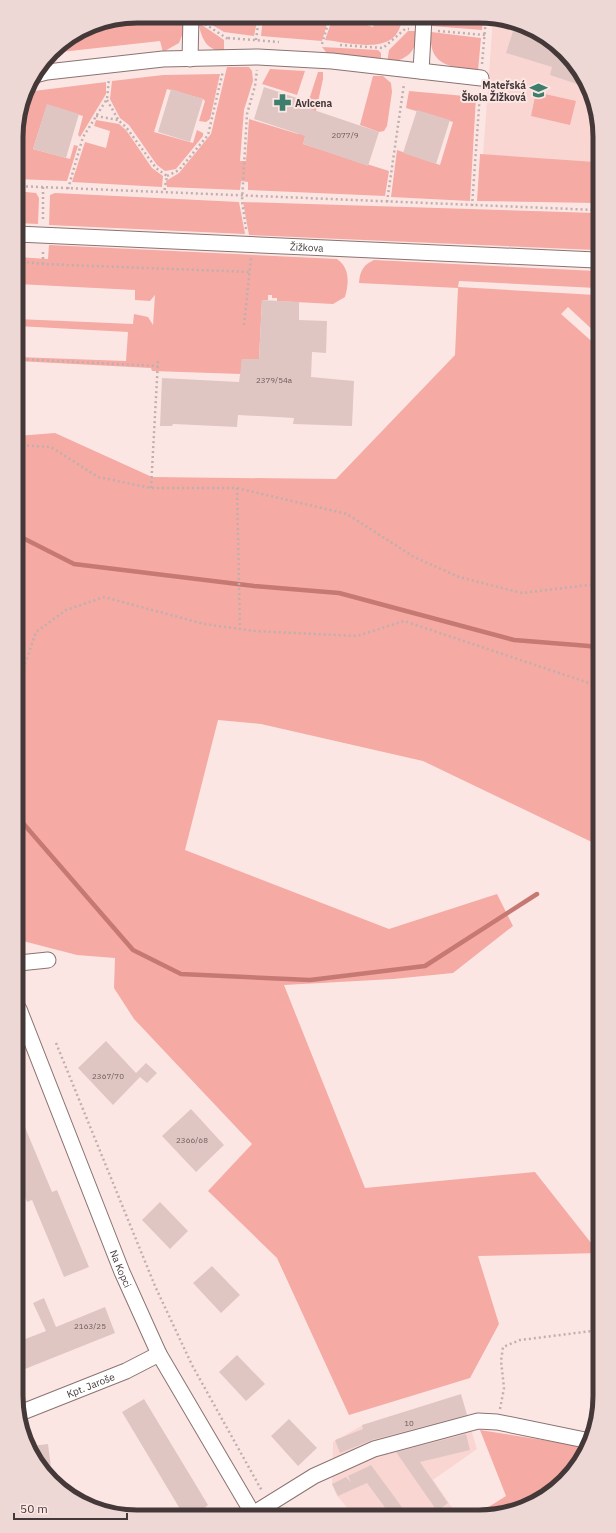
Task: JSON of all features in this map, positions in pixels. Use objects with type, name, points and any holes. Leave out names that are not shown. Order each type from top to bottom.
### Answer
[{"type":"street","points":[[190,59],[191,23]]},
{"type":"street","points":[[413,70],[424,24]]},
{"type":"street","points":[[42,74],[163,59],[226,59],[258,57],[332,61],[481,78]]},
{"type":"street","name":"Žižkova","points":[[23,234],[593,260]]},
{"type":"street","points":[[23,963],[48,960]]},
{"type":"street","name":"Na Kopci","points":[[23,1019],[122,1272],[159,1354],[251,1510]]},
{"type":"street","name":"Kpt. Jaroše","points":[[24,1411],[126,1371],[159,1354]]},
{"type":"street","points":[[260,1510],[314,1476],[374,1449],[478,1421],[498,1422],[584,1440]]},
{"type":"path","points":[[204,23],[228,38],[285,42]]},
{"type":"path","points":[[256,40],[259,23]]},
{"type":"path","points":[[322,44],[328,23]]},
{"type":"path","points":[[472,206],[485,23]]},
{"type":"path","points":[[337,45],[384,48],[405,29],[424,24],[484,35]]},
{"type":"path","points":[[167,176],[178,170],[208,135],[226,59],[228,38]]},
{"type":"path","points":[[315,44],[330,45]]},
{"type":"path","points":[[244,325],[252,258],[245,226],[242,202],[247,114],[255,86],[258,57]]},
{"type":"path","points":[[68,189],[83,137],[107,100],[110,78],[106,65]]},
{"type":"path","points":[[387,202],[413,70]]},
{"type":"path","points":[[107,100],[118,120],[126,127],[156,168],[167,176]]},
{"type":"path","points":[[96,116],[118,120]]},
{"type":"path","points":[[164,193],[167,176]]},
{"type":"path","points":[[23,187],[593,210]]},
{"type":"path","points":[[43,188],[44,222]]},
{"type":"path","points":[[42,264],[43,245]]},
{"type":"path","points":[[23,262],[42,264],[250,272]]},
{"type":"path","points":[[23,359],[158,366]]},
{"type":"path","points":[[150,488],[158,361]]},
{"type":"path","points":[[23,445],[51,447],[98,477],[150,488],[237,488],[347,514],[414,557],[459,577],[522,593],[593,584]]},
{"type":"path","points":[[237,488],[240,629]]},
{"type":"path","points":[[23,670],[36,632],[66,610],[104,597],[204,624],[240,629],[357,636],[404,621],[593,684]]},
{"type":"path","points":[[56,1043],[155,1286],[192,1365],[270,1504]]},
{"type":"path","points":[[498,1422],[504,1388],[501,1361],[503,1347],[520,1340],[593,1331]]},
{"type":"shaded area","points":[[137,23],[185,23],[185,28],[179,43],[163,52],[160,41],[61,52],[80,38],[115,25]]},
{"type":"shaded area","points":[[209,23],[257,23],[254,36],[224,32]]},
{"type":"shaded area","points":[[262,23],[327,23],[322,41],[261,36]]},
{"type":"shaded area","points":[[331,23],[361,23],[373,27],[374,23],[401,23],[399,30],[392,38],[383,43],[361,45],[325,40]]},
{"type":"shaded area","points":[[432,23],[483,23],[482,30],[432,26]]},
{"type":"shaded area","name":"Mateřská Škola Žižková","points":[[493,24],[516,29],[542,42],[565,62],[574,74],[589,107],[592,122],[593,162],[483,155]]},
{"type":"shaded area","points":[[199,25],[202,25],[224,40],[224,52],[209,47],[204,40]]},
{"type":"shaded area","points":[[408,31],[417,31],[413,50],[400,60],[387,63],[389,50]]},
{"type":"shaded area","points":[[431,32],[481,38],[478,70],[450,66],[437,59],[431,44]]},
{"type":"shaded area","points":[[322,47],[378,50],[381,53],[381,63],[329,56]]},
{"type":"shaded area","points":[[227,67],[249,67],[252,71],[253,81],[244,110],[240,161],[246,161],[249,119],[298,134],[318,72],[323,72],[323,79],[316,111],[313,111],[303,144],[389,171],[385,196],[248,190],[248,182],[241,181],[240,190],[167,187],[166,181],[179,173],[211,134]]},
{"type":"shaded area","points":[[270,69],[305,71],[297,95],[262,84]]},
{"type":"shaded area","points":[[220,74],[210,119],[206,122],[199,121],[205,101],[203,99],[167,89],[154,132],[193,143],[197,130],[203,133],[203,136],[176,169],[165,171],[157,165],[129,125],[120,118],[110,99],[112,81],[163,75]]},
{"type":"shaded area","points":[[373,76],[383,76],[391,83],[392,92],[387,126],[384,131],[379,132],[360,125]]},
{"type":"shaded area","points":[[106,82],[106,94],[80,137],[78,135],[83,116],[47,105],[33,149],[70,159],[74,145],[78,146],[67,181],[23,179],[23,130],[27,107],[33,91]]},
{"type":"shaded area","points":[[409,91],[476,97],[470,201],[391,197],[397,150],[440,165],[453,122],[406,108]]},
{"type":"shaded area","points":[[536,92],[576,101],[570,125],[531,116]]},
{"type":"shaded area","points":[[96,120],[119,124],[126,130],[152,168],[163,176],[162,187],[72,182],[85,142],[106,148],[110,131],[94,126]]},
{"type":"shaded area","points":[[480,154],[593,162],[593,203],[477,201]]},
{"type":"shaded area","points":[[23,192],[36,193],[39,198],[38,224],[23,223]]},
{"type":"shaded area","points":[[55,193],[239,202],[245,234],[49,225],[50,195]]},
{"type":"shaded area","points":[[243,202],[593,213],[593,250],[249,235]]},
{"type":"shaded area","points":[[49,245],[337,259],[346,271],[348,281],[345,297],[333,304],[277,301],[277,298],[272,298],[272,295],[268,295],[268,300],[262,300],[259,359],[242,359],[241,374],[152,371],[151,368],[23,361],[23,357],[126,361],[128,332],[23,326],[23,319],[133,324],[134,314],[148,317],[153,325],[155,295],[150,301],[135,300],[135,290],[23,284],[23,257],[48,259]]},
{"type":"shaded area","points":[[374,260],[593,271],[593,288],[459,281],[458,287],[593,295],[593,330],[568,307],[561,314],[593,342],[593,843],[423,761],[261,724],[218,720],[185,850],[389,929],[497,894],[513,926],[453,973],[393,979],[284,985],[365,1188],[535,1172],[593,1245],[593,1253],[478,1256],[499,1324],[470,1378],[349,1415],[277,1258],[208,1191],[252,1144],[134,1019],[114,988],[115,958],[77,955],[23,941],[23,436],[55,433],[152,477],[336,479],[455,355],[458,288],[359,283],[360,275],[367,264]]},
{"type":"shaded area","points":[[461,1395],[477,1449],[433,1480],[454,1510],[349,1510],[337,1496],[332,1484],[333,1442],[361,1426]]},
{"type":"shaded area","points":[[480,1430],[581,1446],[574,1459],[560,1477],[542,1491],[516,1504],[484,1510],[506,1496]]},
{"type":"building","points":[[514,28],[516,29],[542,42],[554,51],[574,74],[578,81],[577,84],[550,75],[552,67],[506,53]]},
{"type":"building","points":[[264,87],[297,98],[296,104],[379,132],[368,166],[303,144],[305,136],[254,119]]},
{"type":"building","points":[[171,89],[203,99],[190,142],[158,132]]},
{"type":"building","points":[[47,104],[79,114],[66,158],[33,149]]},
{"type":"building","points":[[417,110],[450,120],[436,164],[403,153]]},
{"type":"building","points":[[262,300],[299,302],[299,320],[327,321],[326,353],[312,352],[311,377],[354,381],[352,426],[293,424],[294,418],[238,415],[237,427],[173,424],[172,426],[160,426],[162,378],[239,382],[242,359],[259,359]]},
{"type":"building","points":[[106,1041],[136,1073],[146,1063],[157,1073],[147,1083],[140,1077],[113,1105],[78,1068]]},
{"type":"building","points":[[191,1109],[224,1145],[196,1172],[162,1136]]},
{"type":"building","points":[[23,1123],[52,1192],[57,1190],[89,1267],[64,1277],[32,1200],[27,1202],[23,1192]]},
{"type":"building","points":[[160,1202],[188,1231],[170,1249],[142,1220]]},
{"type":"building","points":[[212,1266],[240,1295],[221,1313],[193,1283]]},
{"type":"building","points":[[44,1298],[56,1327],[105,1307],[115,1333],[23,1370],[23,1340],[46,1331],[33,1303]]},
{"type":"building","points":[[237,1355],[265,1384],[246,1401],[219,1372]]},
{"type":"building","points":[[461,1394],[467,1415],[372,1440],[340,1453],[335,1440],[363,1429],[362,1425]]},
{"type":"building","points":[[144,1399],[208,1505],[204,1510],[181,1510],[122,1412]]},
{"type":"building","points":[[289,1419],[317,1448],[298,1466],[271,1436]]},
{"type":"building","points":[[466,1434],[470,1450],[420,1462],[448,1503],[438,1510],[436,1510],[396,1452]]},
{"type":"building","points":[[48,1444],[51,1471],[38,1453],[35,1446]]},
{"type":"building","points":[[371,1465],[404,1510],[387,1510],[367,1483],[338,1496],[332,1484],[346,1477],[351,1482],[348,1476]]},
{"type":"waterway","points":[[23,538],[74,564],[254,586],[339,593],[514,640],[593,647]]},
{"type":"waterway","points":[[23,823],[133,950],[181,974],[310,980],[425,966],[537,894]]},
{"type":"place","name":"Mateřská Škola Žižková","points":[[539,91]]},
{"type":"place","name":"Avicena","points":[[282,103]]}]
